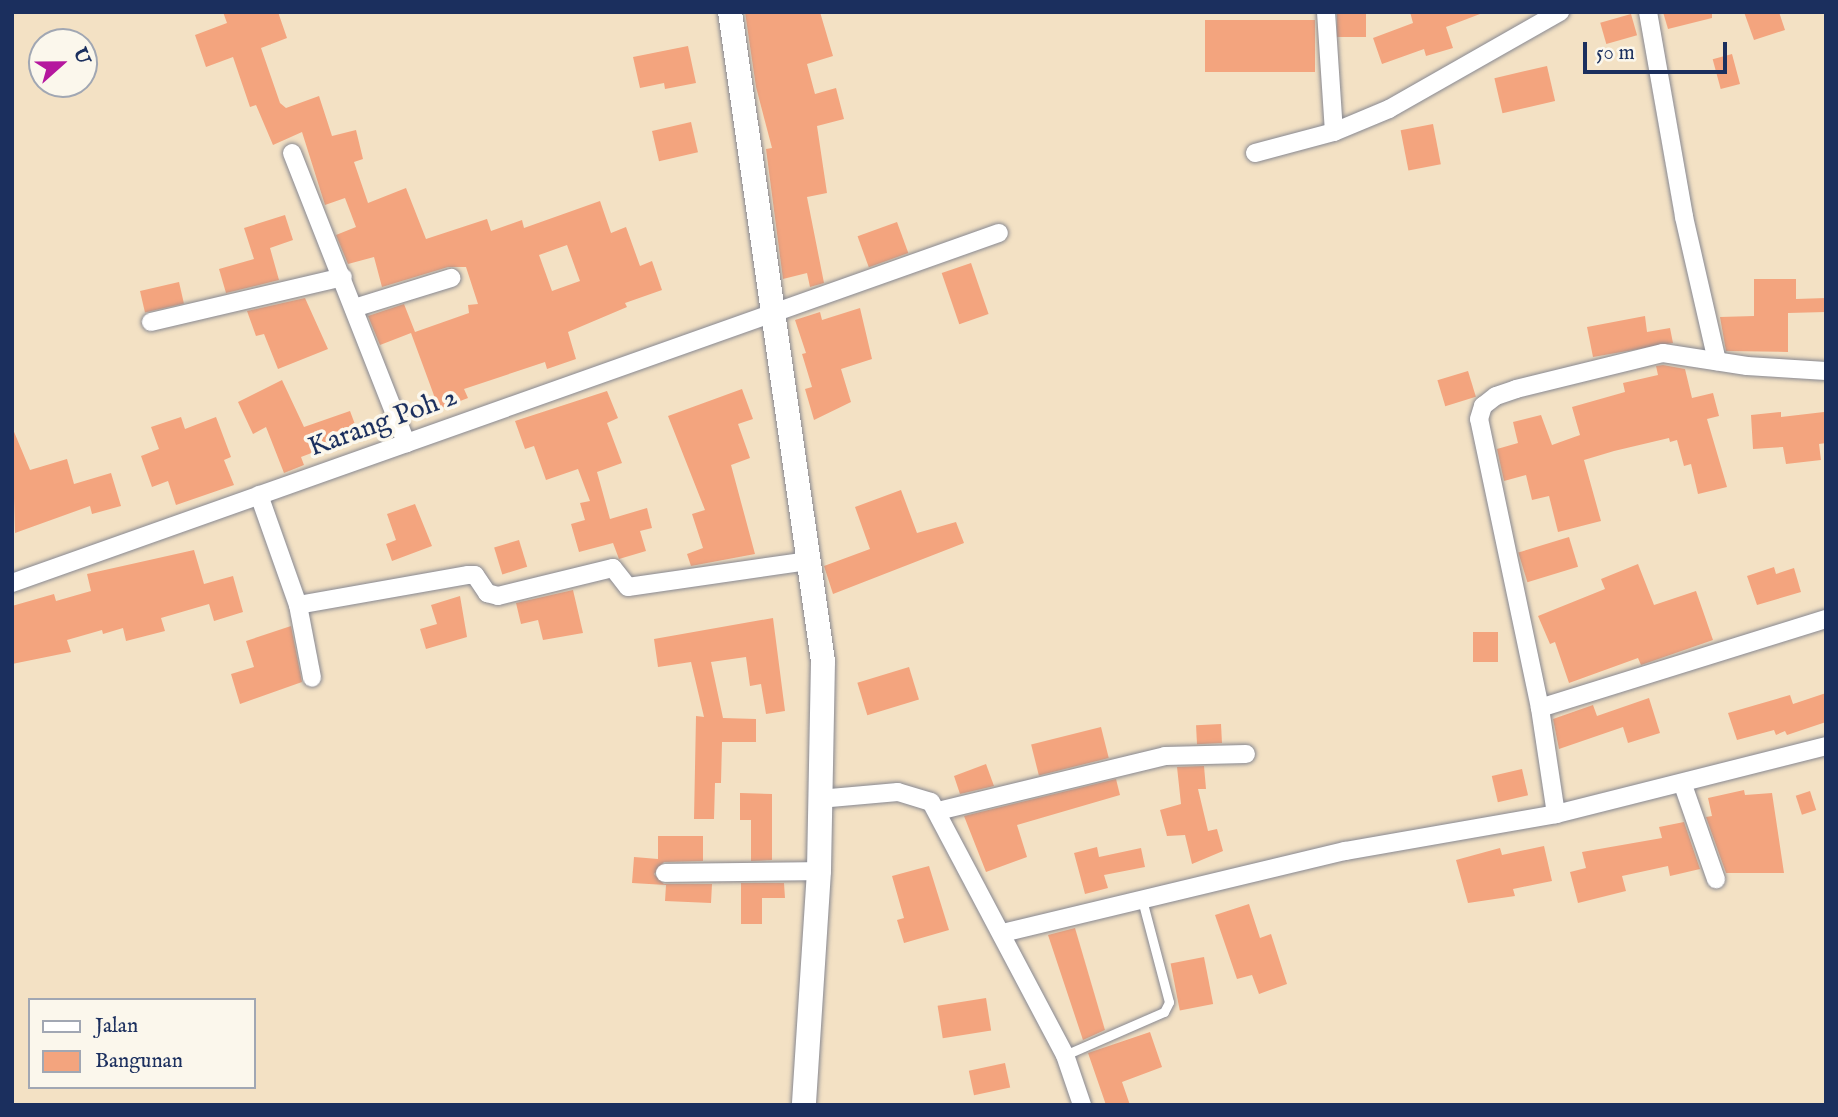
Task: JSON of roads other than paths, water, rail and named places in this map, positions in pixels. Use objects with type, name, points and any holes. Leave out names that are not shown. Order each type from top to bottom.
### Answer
[{"type":"main road","points":[[730,12],[823,661],[819,871],[804,1105]]},
{"type":"street","points":[[1326,12],[1334,132]]},
{"type":"street","points":[[1255,153],[1334,132],[1448,78],[1560,12]]},
{"type":"street","points":[[1648,12],[1684,217],[1717,360]]},
{"type":"street","points":[[292,153],[343,276],[406,443]]},
{"type":"street","name":"Karang Poh 2","points":[[12,583],[771,310],[999,233]]},
{"type":"street","points":[[151,321],[343,276]]},
{"type":"street","points":[[354,308],[451,278]]},
{"type":"street","points":[[1556,814],[1541,708],[1479,419],[1483,406],[1496,396],[1516,389],[1663,353],[1826,372]]},
{"type":"street","points":[[259,495],[298,605],[313,678]]},
{"type":"street","points":[[298,605],[468,575],[474,575],[487,593],[498,596],[613,568],[628,587],[809,561]]},
{"type":"street","points":[[1541,708],[1826,619]]},
{"type":"street","points":[[1003,933],[1345,851],[1556,814],[1684,785],[1826,746]]},
{"type":"street","points":[[938,811],[1165,757],[1246,754]]},
{"type":"street","points":[[1684,785],[1716,879]]},
{"type":"street","points":[[819,799],[911,793],[938,811],[1065,1055],[1082,1105]]},
{"type":"street","points":[[665,873],[819,871]]},
{"type":"lane","points":[[1065,1055],[1164,1012],[1169,1002],[1142,900]]}]
